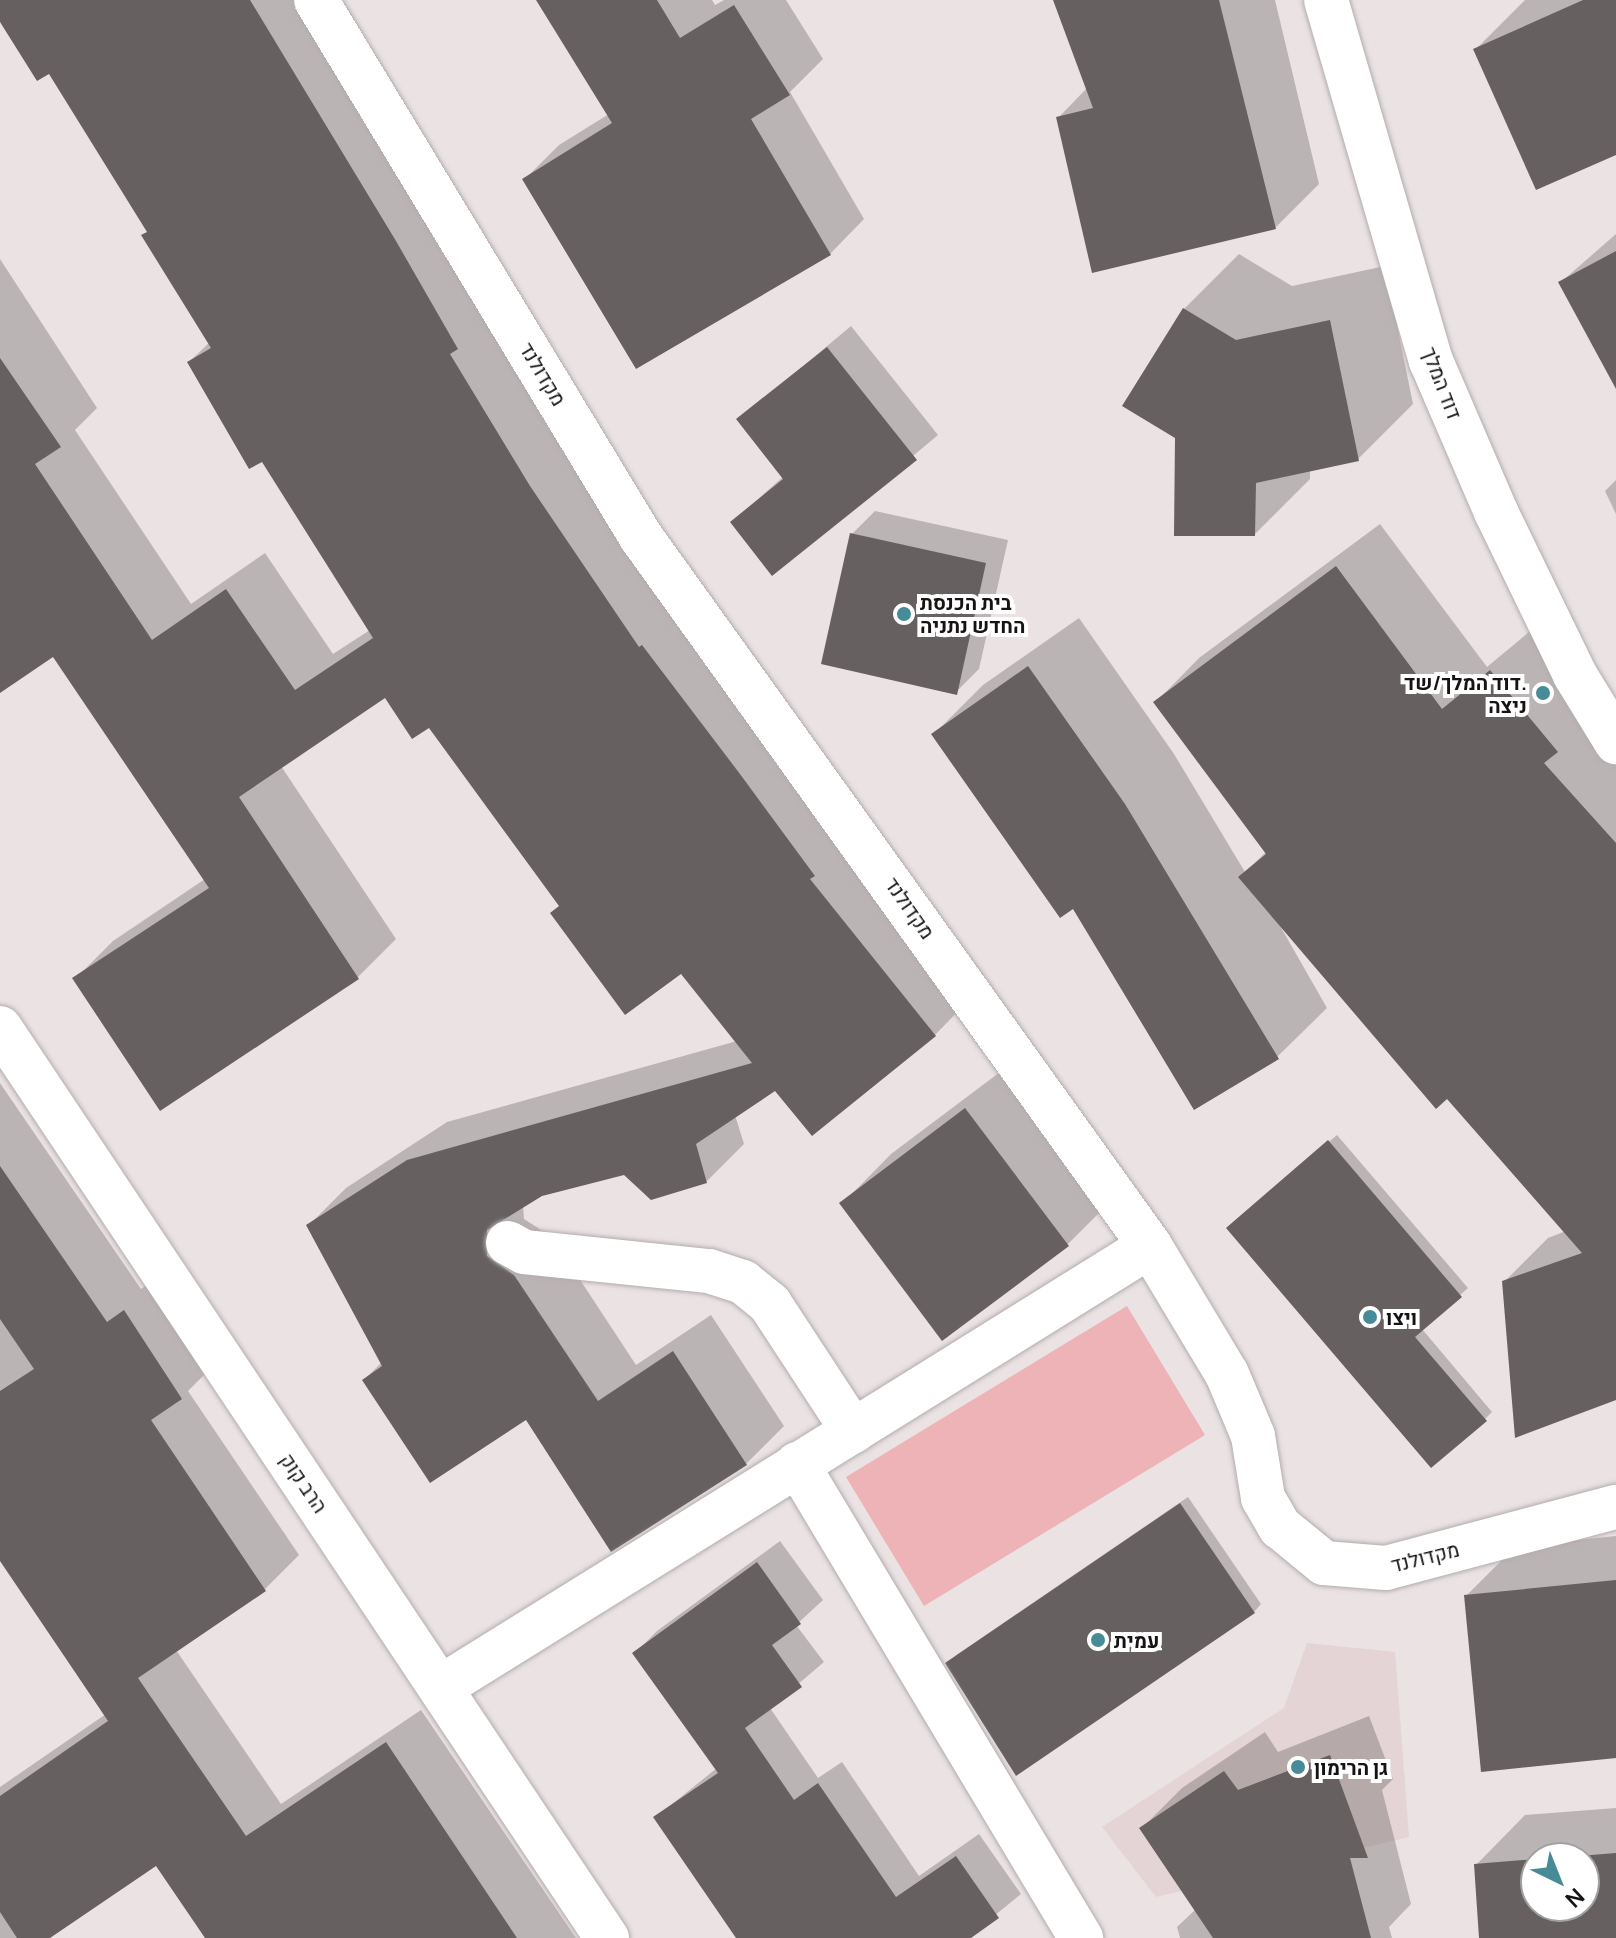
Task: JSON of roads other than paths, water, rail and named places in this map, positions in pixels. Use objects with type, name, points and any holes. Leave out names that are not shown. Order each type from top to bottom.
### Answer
[{"type":"street","name":"מקדולנד","points":[[316,0],[641,537],[1150,1246],[1227,1374],[1253,1436],[1263,1498],[1300,1548],[1324,1563],[1386,1568],[1616,1507]]},
{"type":"street","name":"דוד המלך","points":[[1326,0],[1431,361],[1496,512],[1575,675],[1616,742]]},
{"type":"street","name":"הרב קוק","points":[[0,1028],[607,1938]]},
{"type":"street","points":[[508,1243],[524,1252],[709,1271],[743,1282],[770,1304],[853,1431]]},
{"type":"street","points":[[441,1687],[1150,1246]]},
{"type":"street","points":[[797,1464],[1081,1938]]},
{"type":"place","name":"בית הכנסת החדש נתניה","points":[[904,614]]},
{"type":"place","name":"דוד המלך/שד. ניצה","points":[[1543,693]]},
{"type":"place","name":"ויצו","points":[[1370,1317]]},
{"type":"place","name":"עמית","points":[[1098,1640]]},
{"type":"place","name":"גן הרימון","points":[[1298,1767]]}]
